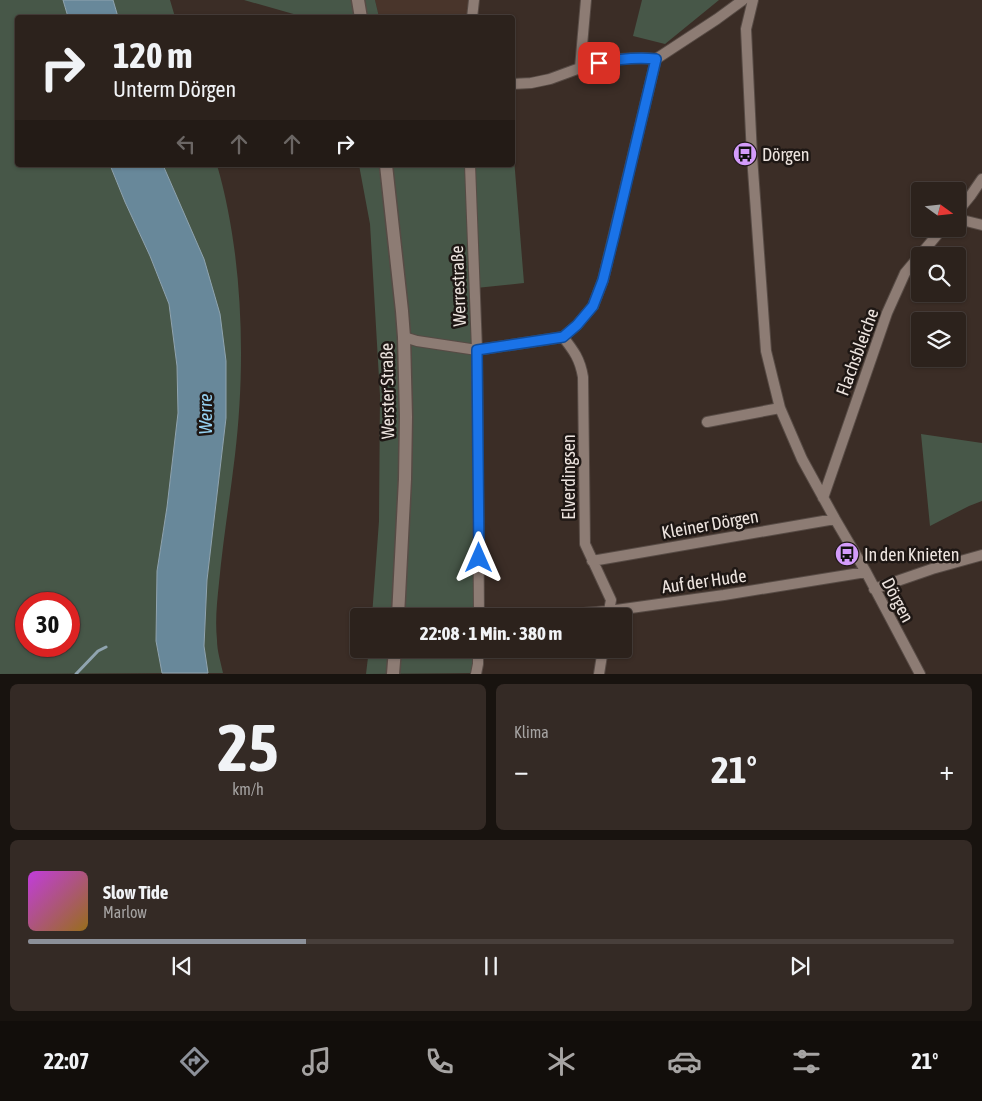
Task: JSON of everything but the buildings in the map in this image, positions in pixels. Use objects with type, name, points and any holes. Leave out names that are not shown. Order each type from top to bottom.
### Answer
[{"type":"main road","points":[[358,0],[360,15]]},
{"type":"main road","name":"Werster Straße","points":[[386,167],[404,337],[406,470],[398,608]]},
{"type":"main road","points":[[393,674],[394,658]]},
{"type":"street","points":[[472,15],[474,0]]},
{"type":"street","points":[[580,68],[586,0]]},
{"type":"street","points":[[515,84],[550,79],[580,68],[618,59],[656,59],[743,0]]},
{"type":"street","name":"Dörgen","points":[[753,0],[746,29],[752,156],[766,351],[780,408],[802,458],[823,498],[866,572],[920,674]]},
{"type":"street","points":[[404,337],[417,341],[477,350],[563,337],[577,325],[593,306],[603,280],[656,59]]},
{"type":"street","name":"Werrestraße","points":[[470,167],[477,350],[479,608]]},
{"type":"street","points":[[966,201],[982,178]]},
{"type":"street","points":[[966,221],[982,225]]},
{"type":"street","name":"Flachsbleiche","points":[[823,498],[888,313],[905,273],[934,238]]},
{"type":"street","name":"Elverdingsen","points":[[563,337],[574,351],[581,365],[583,377],[585,544],[611,600],[610,608]]},
{"type":"street","points":[[708,422],[780,408]]},
{"type":"street","name":"Kleiner Dörgen","points":[[592,561],[835,520]]},
{"type":"street","points":[[874,589],[932,569],[982,555]]},
{"type":"street","name":"Auf der Hude","points":[[632,609],[866,572]]},
{"type":"street","points":[[476,674],[477,658]]},
{"type":"street","points":[[599,674],[602,658]]},
{"type":"shaded area","points":[[375,0],[469,0],[467,15],[379,15]]},
{"type":"green space","points":[[0,0],[63,0],[67,15],[15,15],[15,167],[111,167],[169,304],[177,366],[178,413],[157,571],[156,641],[162,673],[0,674]]},
{"type":"green space","points":[[113,0],[170,0],[174,15],[117,15]]},
{"type":"green space","points":[[244,0],[375,0],[379,15],[297,15]]},
{"type":"green space","points":[[642,0],[719,0],[665,44],[633,36]]},
{"type":"green space","points":[[164,167],[218,167],[226,199],[237,272],[241,346],[238,420],[216,619],[216,633],[223,673],[208,673],[204,646],[207,580],[226,418],[175,192]]},
{"type":"green space","points":[[359,167],[515,167],[524,283],[476,288],[477,608],[373,608],[379,521],[380,395],[370,224]]},
{"type":"green space","points":[[921,434],[982,443],[982,501],[930,526]]},
{"type":"green space","points":[[368,658],[476,658],[474,673],[366,674]]},
{"type":"water","points":[[63,0],[113,0],[117,15],[67,15]]},
{"type":"water","name":"Werre","points":[[111,167],[164,167],[204,259],[220,314],[226,361],[226,418],[207,580],[204,646],[208,673],[162,673],[156,641],[157,571],[178,413],[177,366],[169,304],[150,256]]},
{"type":"waterway","points":[[76,674],[98,651],[106,647]]},
{"type":"place","name":"Dörgen","points":[[745,154]]},
{"type":"place","name":"In den Knieten","points":[[847,554]]},
{"type":"route","points":[[479,558],[477,350],[563,337],[577,325],[593,306],[603,280],[656,59],[618,59],[599,63]]}]
